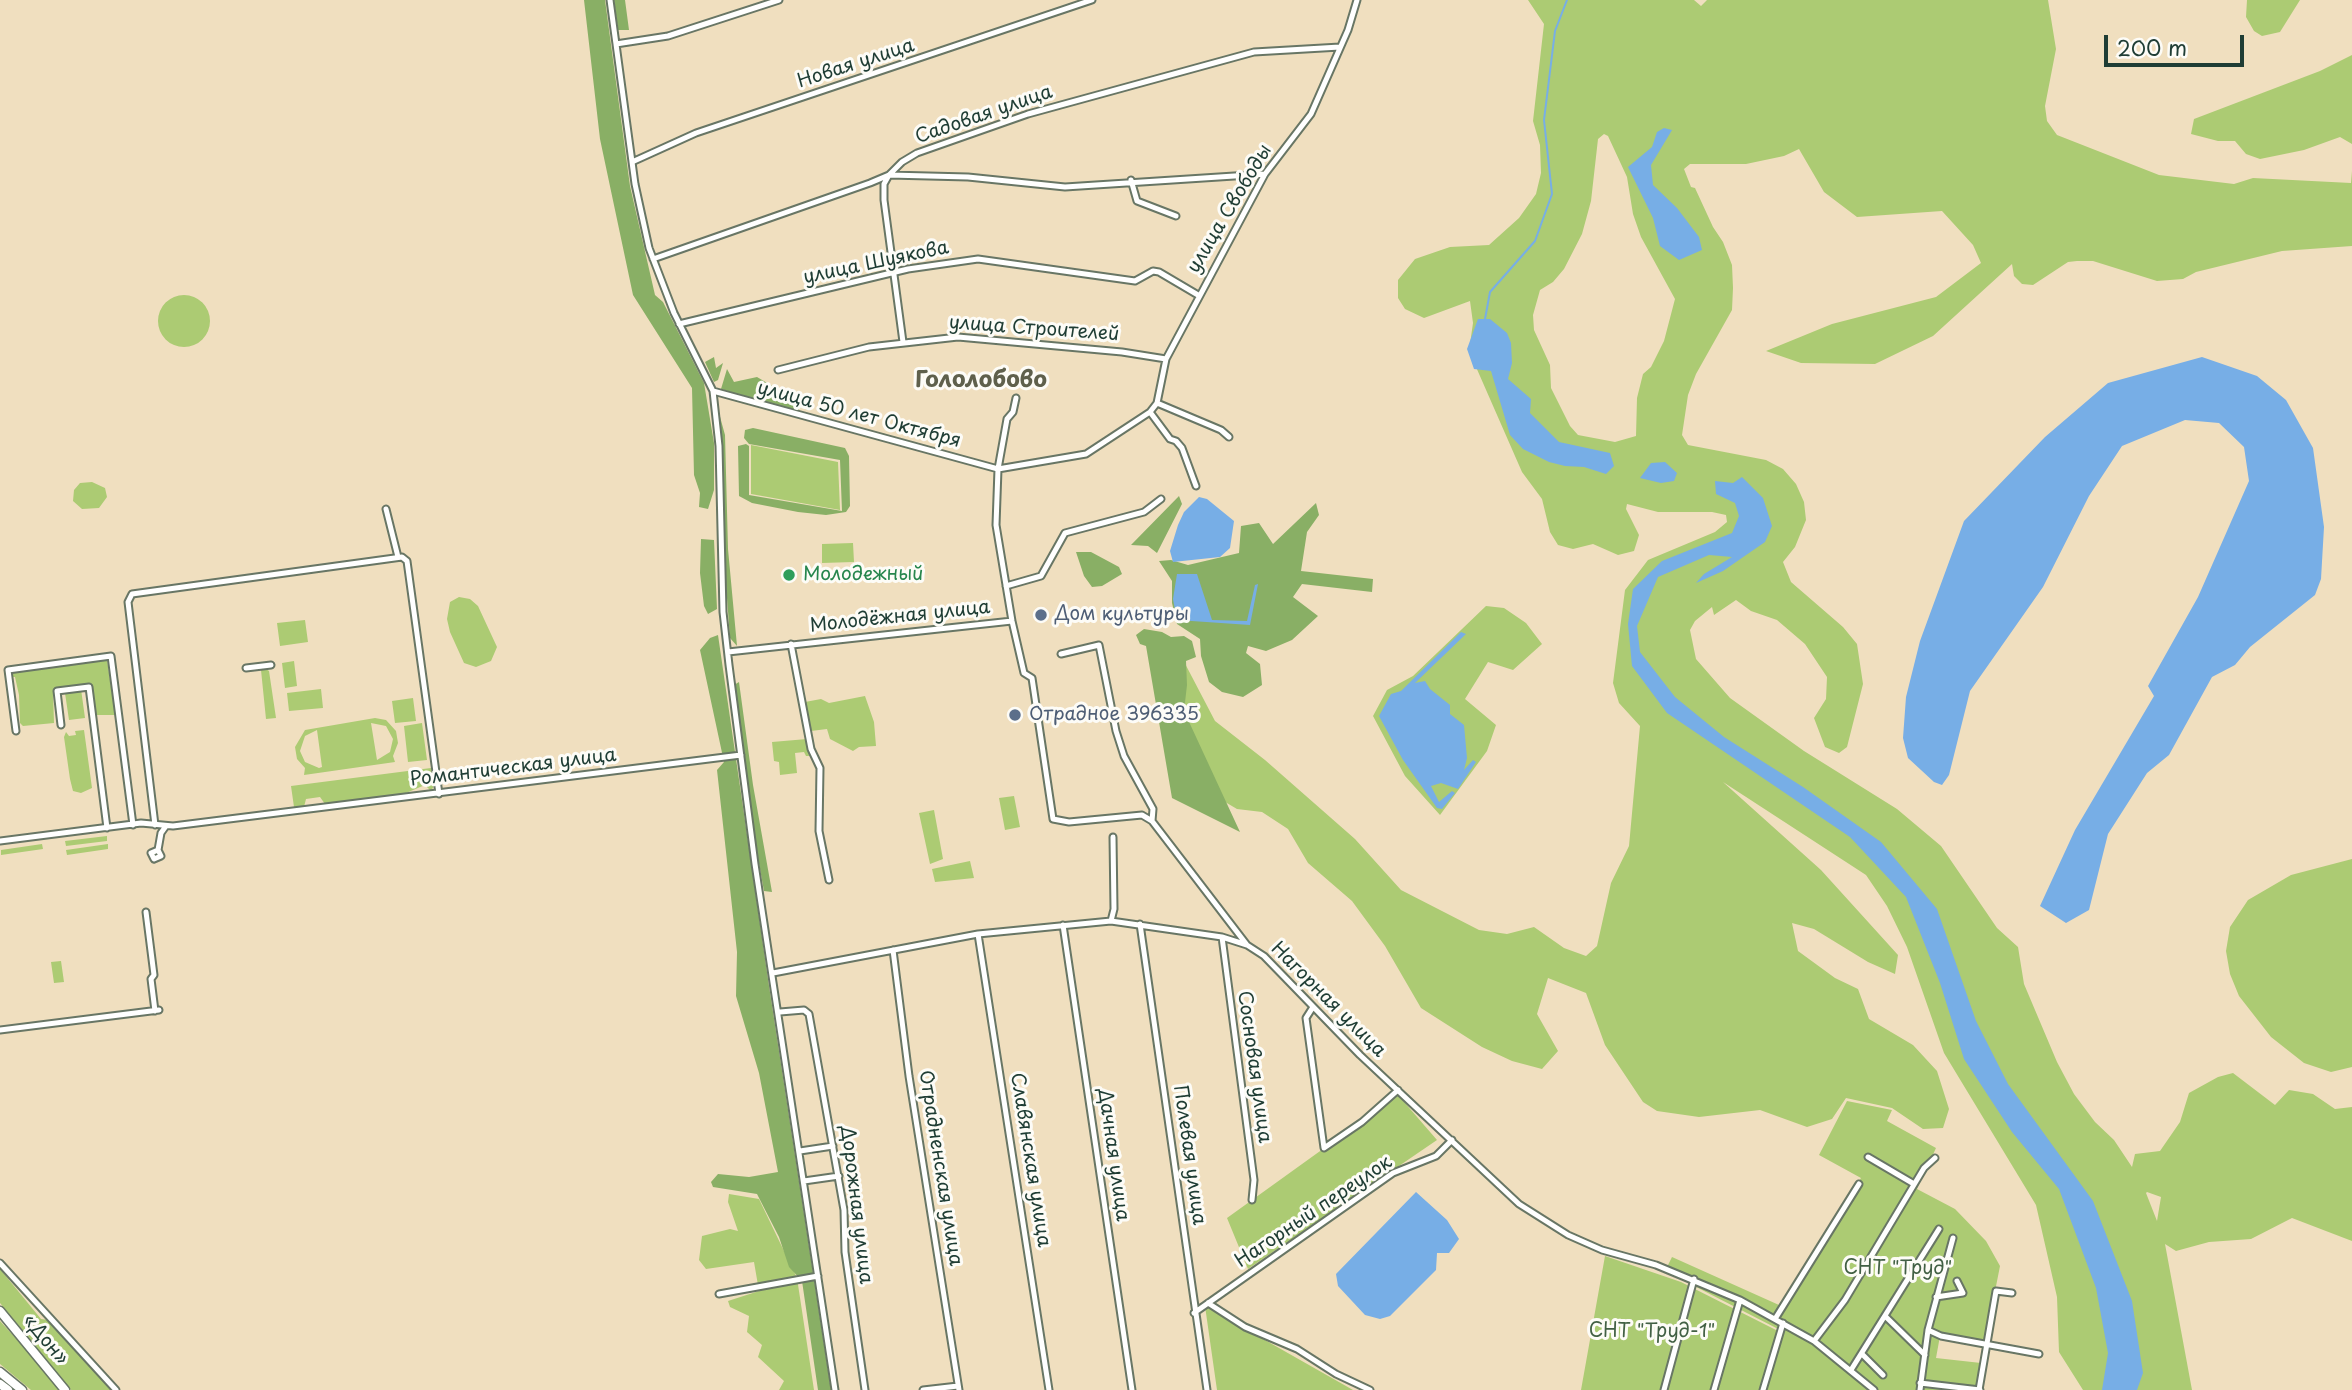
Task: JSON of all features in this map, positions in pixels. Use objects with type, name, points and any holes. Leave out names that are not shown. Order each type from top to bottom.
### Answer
[{"type":"highway","name":"«Дон»","points":[[0,1313],[65,1390]]},
{"type":"highway","points":[[0,1372],[22,1390]]},
{"type":"highway","points":[[0,1384],[8,1390]]},
{"type":"street","points":[[610,0],[632,162],[653,259],[679,324],[713,390],[719,446],[723,612],[741,755],[835,1390]]},
{"type":"street","points":[[616,44],[668,36],[779,0]]},
{"type":"street","name":"Новая улица","points":[[632,162],[696,133],[1092,0]]},
{"type":"street","name":"улица Свободы","points":[[1166,359],[1265,174],[1311,114],[1357,0]]},
{"type":"street","name":"Садовая улица","points":[[653,259],[889,175],[902,162],[917,153],[1028,114],[1254,52],[1340,47]]},
{"type":"street","points":[[903,341],[884,200],[884,184],[889,175],[968,177],[1042,186],[1265,174]]},
{"type":"street","points":[[1131,180],[1137,201],[1176,216]]},
{"type":"street","name":"улица Шуякова","points":[[679,324],[894,273],[978,259],[1135,281],[1153,271],[1198,295]]},
{"type":"street","name":"улица Строителей","points":[[778,370],[903,341],[958,337],[1122,352],[1166,359]]},
{"type":"street","name":"улица 50 лет Октября","points":[[713,390],[998,469],[1086,454],[1150,412],[1157,403],[1166,359]]},
{"type":"street","points":[[1016,398],[1013,412],[1007,419],[998,469],[996,525],[1012,621],[1024,673],[1031,678],[1052,819],[1069,822],[1133,814],[1142,815],[1152,821],[1247,945]]},
{"type":"street","points":[[1157,403],[1221,430],[1229,437]]},
{"type":"street","points":[[1150,412],[1170,439],[1177,441],[1182,448],[1196,486]]},
{"type":"street","points":[[1006,586],[1041,576],[1065,533],[1144,512],[1161,499]]},
{"type":"street","points":[[386,509],[398,557]]},
{"type":"street","points":[[0,842],[133,825],[153,825],[152,779],[128,602],[132,594],[398,557],[407,561],[439,794]]},
{"type":"street","name":"Молодёжная улица","points":[[728,652],[1012,621]]},
{"type":"street","name":"Молодёжная улица","points":[[792,644],[811,749],[820,768],[819,831],[829,880]]},
{"type":"street","points":[[1061,654],[1099,645],[1114,725],[1124,756],[1153,809],[1152,821]]},
{"type":"street","points":[[16,731],[8,670],[111,656],[133,825]]},
{"type":"street","points":[[246,668],[271,665]]},
{"type":"street","points":[[61,725],[57,691],[89,687],[107,828]]},
{"type":"street","name":"Романтическая улица","points":[[153,825],[166,826],[439,794],[741,755]]},
{"type":"street","points":[[158,850],[161,833],[166,826]]},
{"type":"street","points":[[1111,921],[1114,909],[1113,837]]},
{"type":"street","points":[[0,1030],[157,1011],[151,979],[154,975],[146,912]]},
{"type":"street","name":"Нагорная улица","points":[[773,973],[978,934],[1111,921],[1222,937],[1247,945],[1264,956],[1398,1090],[1519,1204],[1569,1235],[1602,1250],[1694,1279],[1740,1300],[1814,1341],[1874,1390]]},
{"type":"street","name":"Дачная улица","points":[[1063,925],[1132,1390]]},
{"type":"street","name":"Полевая улица","points":[[1140,925],[1207,1390]]},
{"type":"street","name":"Славянская улица","points":[[978,934],[1049,1390]]},
{"type":"street","name":"Сосновая улица","points":[[1222,937],[1254,1180],[1252,1200]]},
{"type":"street","name":"Отрадненская улица","points":[[893,950],[909,1076],[959,1388]]},
{"type":"street","points":[[1313,1007],[1306,1018],[1324,1148],[1362,1122],[1398,1090]]},
{"type":"street","name":"Дорожная улица","points":[[780,1012],[804,1010],[809,1014],[844,1210],[845,1252],[864,1390]]},
{"type":"street","name":"Нагорный переулок","points":[[1194,1313],[1394,1173],[1436,1156],[1452,1140]]},
{"type":"street","points":[[800,1151],[833,1146]]},
{"type":"street","points":[[1868,1157],[1914,1184]]},
{"type":"street","points":[[1814,1341],[1845,1300],[1914,1184],[1935,1158]]},
{"type":"street","points":[[804,1181],[839,1176]]},
{"type":"street","points":[[1774,1319],[1859,1184]]},
{"type":"street","points":[[1852,1370],[1939,1229]]},
{"type":"street","points":[[1953,1238],[1928,1330],[1920,1387],[1980,1390],[1996,1291],[2012,1293]]},
{"type":"street","points":[[0,1263],[116,1390]]},
{"type":"street","points":[[719,1294],[818,1276]]},
{"type":"street","points":[[1664,1390],[1694,1279]]},
{"type":"street","points":[[1936,1297],[1963,1293],[1957,1281]]},
{"type":"street","points":[[1714,1390],[1740,1300]]},
{"type":"street","points":[[1208,1303],[1245,1327],[1297,1349],[1336,1374],[1370,1390]]},
{"type":"street","points":[[1885,1316],[1925,1355]]},
{"type":"street","points":[[1763,1390],[1783,1323]]},
{"type":"street","points":[[1928,1330],[1941,1336],[2039,1354]]},
{"type":"street","points":[[1862,1354],[1883,1375]]},
{"type":"street","points":[[923,1390],[959,1388]]},
{"type":"green space","points":[[584,0],[605,0],[630,186],[655,295],[663,302],[704,383],[714,443],[714,490],[708,509],[699,507],[700,493],[694,475],[692,388],[633,295],[600,139]]},
{"type":"green space","points":[[614,0],[625,0],[629,30],[618,30]]},
{"type":"green space","points":[[1528,0],[1694,0],[1701,6],[1707,0],[2048,0],[2056,49],[2045,106],[2047,121],[2057,135],[2159,175],[2234,184],[2253,178],[2351,183],[2352,171],[2352,246],[2282,251],[2196,272],[2183,279],[2157,281],[2093,261],[2077,261],[2068,262],[2033,285],[2022,284],[2014,276],[2012,264],[1933,336],[1875,364],[1801,363],[1766,351],[1832,324],[1936,297],[1981,263],[1973,245],[1942,211],[1857,217],[1824,192],[1799,149],[1784,156],[1746,164],[1690,164],[1684,169],[1691,187],[1695,188],[1723,242],[1732,265],[1733,288],[1732,310],[1696,374],[1688,395],[1682,435],[1688,445],[1766,460],[1783,469],[1796,484],[1804,502],[1806,520],[1795,547],[1783,562],[1791,582],[1843,627],[1857,644],[1863,684],[1847,747],[1839,753],[1825,747],[1814,718],[1826,699],[1827,677],[1805,644],[1777,620],[1751,611],[1736,600],[1714,615],[1712,607],[1695,621],[1690,630],[1696,659],[1730,698],[1804,751],[1897,809],[1941,846],[1997,928],[2018,947],[2024,984],[2057,1062],[2074,1094],[2095,1122],[2114,1140],[2132,1167],[2135,1154],[2160,1151],[2180,1122],[2189,1093],[2218,1077],[2233,1073],[2275,1105],[2289,1090],[2313,1094],[2335,1109],[2352,1107],[2352,1241],[2292,1218],[2251,1239],[2209,1242],[2176,1251],[2165,1244],[2192,1390],[2083,1390],[2059,1352],[2057,1297],[2036,1205],[1944,1053],[1907,947],[1887,906],[1866,875],[1723,782],[1821,870],[1898,955],[1895,974],[1868,962],[1814,929],[1792,923],[1798,951],[1835,978],[1858,989],[1869,1019],[1913,1045],[1937,1071],[1949,1109],[1943,1128],[1923,1129],[1892,1108],[1846,1098],[1832,1119],[1807,1127],[1760,1110],[1699,1117],[1657,1111],[1643,1102],[1605,1045],[1586,993],[1548,978],[1537,1014],[1558,1051],[1542,1069],[1512,1061],[1482,1047],[1421,1008],[1385,946],[1352,901],[1308,863],[1288,829],[1262,812],[1237,809],[1198,786],[1184,766],[1180,654],[1215,721],[1265,760],[1355,839],[1401,890],[1479,930],[1507,934],[1534,927],[1564,948],[1586,956],[1597,946],[1611,883],[1629,846],[1640,726],[1619,703],[1613,683],[1625,590],[1648,560],[1715,532],[1727,522],[1726,515],[1712,512],[1658,512],[1627,504],[1626,509],[1639,535],[1634,551],[1618,555],[1593,544],[1573,549],[1558,545],[1550,532],[1542,499],[1522,472],[1469,351],[1473,323],[1470,301],[1424,318],[1405,309],[1398,298],[1398,280],[1415,259],[1450,247],[1489,245],[1519,218],[1536,194],[1541,173],[1540,145],[1533,121],[1544,24]],"holes":[[[1604,134],[1608,136],[1627,177],[1633,214],[1641,237],[1675,299],[1664,341],[1651,367],[1643,374],[1637,398],[1636,436],[1615,442],[1578,435],[1570,426],[1551,388],[1550,365],[1534,330],[1533,315],[1540,290],[1553,282],[1564,269],[1582,234],[1591,201],[1598,139]],[[2146,1193],[2161,1197],[2157,1221]]]},
{"type":"green space","points":[[2247,0],[2300,0],[2280,32],[2262,36],[2254,31],[2246,17]]},
{"type":"green space","points":[[2352,55],[2352,144],[2340,137],[2304,150],[2260,159],[2246,154],[2235,141],[2218,141],[2191,134],[2194,119],[2320,71]]},
{"type":"green space","points":[[184,295],[194,297],[202,303],[208,311],[208,331],[202,339],[194,345],[184,347],[174,345],[166,339],[160,331],[158,321],[160,311],[166,303],[174,297]]},
{"type":"green space","points":[[714,357],[716,368],[723,363],[718,380],[714,382],[705,362]]},
{"type":"green space","points":[[727,369],[734,382],[757,377],[774,387],[780,400],[796,403],[800,413],[721,389]]},
{"type":"green space","points":[[719,413],[725,435],[728,549],[737,646],[730,638]]},
{"type":"green space","points":[[753,428],[845,448],[849,456],[850,506],[846,512],[826,515],[798,512],[752,503],[739,496],[738,446],[746,444],[749,446],[749,495],[842,511],[840,460],[749,444],[744,438],[745,430]]},
{"type":"green space","points":[[751,445],[838,462],[840,510],[751,494]]},
{"type":"green space","points":[[92,482],[105,488],[107,497],[99,508],[82,509],[73,501],[74,490],[80,483]]},
{"type":"green space","points":[[1179,496],[1182,504],[1157,553],[1148,546],[1131,545]]},
{"type":"green space","points":[[1316,503],[1319,515],[1307,532],[1301,571],[1373,579],[1372,592],[1302,584],[1293,597],[1318,616],[1292,640],[1266,651],[1248,646],[1246,653],[1260,664],[1262,685],[1243,697],[1222,692],[1209,682],[1201,656],[1200,639],[1177,624],[1172,603],[1172,581],[1159,561],[1171,560],[1188,565],[1239,553],[1241,526],[1259,523],[1273,544]]},
{"type":"green space","points":[[701,539],[714,540],[717,609],[708,614],[704,606],[700,573]]},
{"type":"green space","points":[[853,543],[854,562],[822,563],[822,544]]},
{"type":"green space","points":[[1076,552],[1091,552],[1119,567],[1122,574],[1102,586],[1092,587],[1084,576]]},
{"type":"green space","points":[[459,597],[470,599],[478,606],[497,647],[491,661],[476,667],[464,663],[450,632],[447,619],[450,602]]},
{"type":"green space","points":[[1486,606],[1504,608],[1526,623],[1542,644],[1513,670],[1488,662],[1465,699],[1496,725],[1487,751],[1440,815],[1405,776],[1373,716],[1387,690],[1413,676]]},
{"type":"green space","points":[[305,620],[308,642],[280,646],[277,623]]},
{"type":"green space","points":[[1144,629],[1162,632],[1171,637],[1184,636],[1192,641],[1196,657],[1186,661],[1184,711],[1240,832],[1172,798],[1146,646],[1140,644],[1136,635]]},
{"type":"green space","points":[[718,635],[831,1390],[818,1390],[802,1281],[789,1267],[779,1237],[757,1194],[713,1187],[711,1182],[718,1174],[749,1177],[778,1172],[759,1073],[736,996],[737,952],[717,770],[724,762],[700,650],[710,638]]},
{"type":"green space","points":[[107,659],[115,715],[95,715],[91,685],[53,690],[54,723],[23,726],[20,723],[19,695],[15,677],[11,677],[11,672]]},
{"type":"green space","points":[[294,661],[297,686],[285,688],[282,663]]},
{"type":"green space","points":[[261,670],[269,671],[276,718],[266,719]]},
{"type":"green space","points":[[739,682],[753,785],[772,892],[764,891],[758,858],[734,685]]},
{"type":"green space","points":[[81,689],[85,718],[69,720],[65,693]]},
{"type":"green space","points":[[321,689],[323,708],[289,711],[287,693]]},
{"type":"green space","points":[[865,696],[874,722],[876,746],[859,747],[853,751],[830,739],[827,729],[811,731],[805,702],[821,699],[829,703]]},
{"type":"green space","points":[[413,698],[416,721],[395,723],[392,701]]},
{"type":"green space","points":[[375,718],[386,720],[396,731],[398,743],[393,756],[395,762],[304,775],[305,768],[297,759],[295,747],[305,730]],"holes":[[[371,723],[386,726],[393,739],[390,752],[377,760]],[[317,730],[322,767],[319,768],[305,762],[300,751],[305,736]]]},
{"type":"green space","points":[[422,723],[427,760],[408,762],[404,726]]},
{"type":"green space","points":[[84,730],[92,788],[81,793],[73,791],[64,737],[66,732],[69,736],[76,735],[75,731]]},
{"type":"green space","points":[[807,739],[810,756],[806,756],[804,752],[795,753],[797,773],[780,775],[779,762],[774,761],[772,742]]},
{"type":"green space","points":[[431,768],[434,786],[431,791],[425,785],[406,793],[325,804],[320,797],[306,799],[304,807],[294,807],[291,786]]},
{"type":"green space","points":[[1014,796],[1020,827],[1005,830],[999,798]]},
{"type":"green space","points":[[934,810],[943,859],[930,864],[919,813]]},
{"type":"green space","points":[[107,836],[107,841],[66,846],[65,841]]},
{"type":"green space","points":[[42,844],[43,849],[1,855],[1,850]]},
{"type":"green space","points":[[108,844],[108,849],[67,855],[66,850]]},
{"type":"green space","points":[[2352,859],[2352,1067],[2331,1072],[2304,1063],[2271,1037],[2239,996],[2230,974],[2226,951],[2230,927],[2248,900],[2291,875]]},
{"type":"green space","points":[[970,861],[974,878],[935,882],[932,869]]},
{"type":"green space","points":[[61,961],[64,982],[54,983],[51,962]]},
{"type":"green space","points":[[1398,1095],[1437,1140],[1248,1269],[1227,1218]]},
{"type":"green space","name":"СНТ \"Труд\"","points":[[1847,1101],[1892,1110],[1887,1121],[1936,1148],[1917,1189],[1955,1209],[1986,1241],[2000,1266],[1985,1342],[1940,1336],[1936,1358],[1981,1363],[1976,1390],[1767,1390],[1784,1332],[1665,1271],[1672,1257],[1779,1305],[1861,1178],[1819,1155]]},
{"type":"green space","points":[[729,1194],[759,1199],[797,1278],[814,1390],[779,1390],[784,1381],[758,1357],[762,1345],[747,1332],[749,1316],[730,1307],[728,1301],[759,1291],[754,1262],[706,1269],[699,1260],[702,1236],[730,1229],[738,1231],[728,1202]]},
{"type":"green space","name":"СНТ \"Труд-1\"","points":[[1605,1256],[1681,1282],[1778,1331],[1762,1390],[1581,1390]]},
{"type":"green space","points":[[0,1269],[41,1319],[48,1320],[112,1390],[71,1390],[0,1303]]},
{"type":"green space","points":[[1205,1306],[1353,1390],[1217,1390]]},
{"type":"green space","points":[[0,1321],[60,1390],[31,1390],[0,1364]]},
{"type":"water","points":[[1664,128],[1672,130],[1651,165],[1653,185],[1677,208],[1699,237],[1702,250],[1679,260],[1660,246],[1653,218],[1628,167],[1652,147],[1657,132]]},
{"type":"water","points":[[1478,319],[1490,319],[1507,333],[1511,343],[1512,363],[1508,379],[1531,399],[1530,413],[1559,442],[1610,453],[1614,466],[1606,474],[1584,467],[1549,462],[1523,449],[1510,435],[1491,371],[1474,369],[1467,349]]},
{"type":"water","points":[[2202,357],[2257,376],[2286,400],[2313,448],[2324,527],[2321,579],[2315,595],[2250,647],[2235,665],[2212,677],[2169,755],[2147,773],[2108,834],[2089,910],[2066,923],[2040,906],[2075,830],[2154,696],[2148,686],[2198,597],[2249,481],[2244,447],[2219,423],[2185,420],[2122,446],[2089,496],[2043,587],[1970,691],[1949,775],[1942,785],[1934,782],[1908,758],[1903,738],[1906,697],[1920,641],[1964,521],[2045,437],[2108,383]]},
{"type":"water","points":[[1665,462],[1677,473],[1674,481],[1661,483],[1640,478],[1651,463]]},
{"type":"water","points":[[1742,477],[1763,498],[1772,526],[1765,542],[1723,571],[1696,583],[1704,574],[1732,557],[1709,555],[1658,577],[1637,626],[1640,652],[1675,697],[1724,737],[1803,787],[1881,842],[1937,909],[1976,1021],[2008,1084],[2093,1201],[2132,1301],[2143,1373],[2137,1390],[2102,1390],[2108,1353],[2096,1288],[2059,1189],[2012,1132],[1964,1059],[1940,983],[1906,897],[1850,837],[1667,713],[1632,666],[1628,624],[1633,589],[1662,561],[1732,533],[1739,516],[1735,503],[1716,494],[1715,481],[1733,483]]},
{"type":"water","points":[[1199,497],[1207,499],[1234,521],[1230,548],[1220,557],[1173,562],[1170,551],[1178,525],[1184,512]]},
{"type":"water","points":[[1177,574],[1197,574],[1212,620],[1247,621],[1255,585],[1258,584],[1250,625],[1177,620],[1173,599]]},
{"type":"water","points":[[1461,632],[1466,634],[1415,683],[1425,681],[1430,689],[1450,705],[1450,714],[1464,725],[1467,758],[1464,770],[1473,760],[1476,762],[1458,789],[1441,783],[1431,786],[1439,802],[1452,791],[1455,793],[1442,809],[1437,808],[1403,760],[1379,716],[1391,694],[1401,691]]},
{"type":"water","points":[[1416,1192],[1447,1220],[1459,1239],[1449,1253],[1437,1253],[1436,1270],[1390,1316],[1380,1319],[1365,1315],[1338,1286],[1336,1274]]},
{"type":"waterway","points":[[1485,319],[1490,292],[1535,241],[1552,194],[1544,120],[1555,31],[1567,0]]},
{"type":"place","name":"Молодежный","points":[[789,575]]},
{"type":"place","name":"Дом культуры","points":[[1041,615]]},
{"type":"place","name":"Отрадное 396335","points":[[1015,715]]},
{"type":"district","name":"Гололобово","points":[[981,381]]}]
